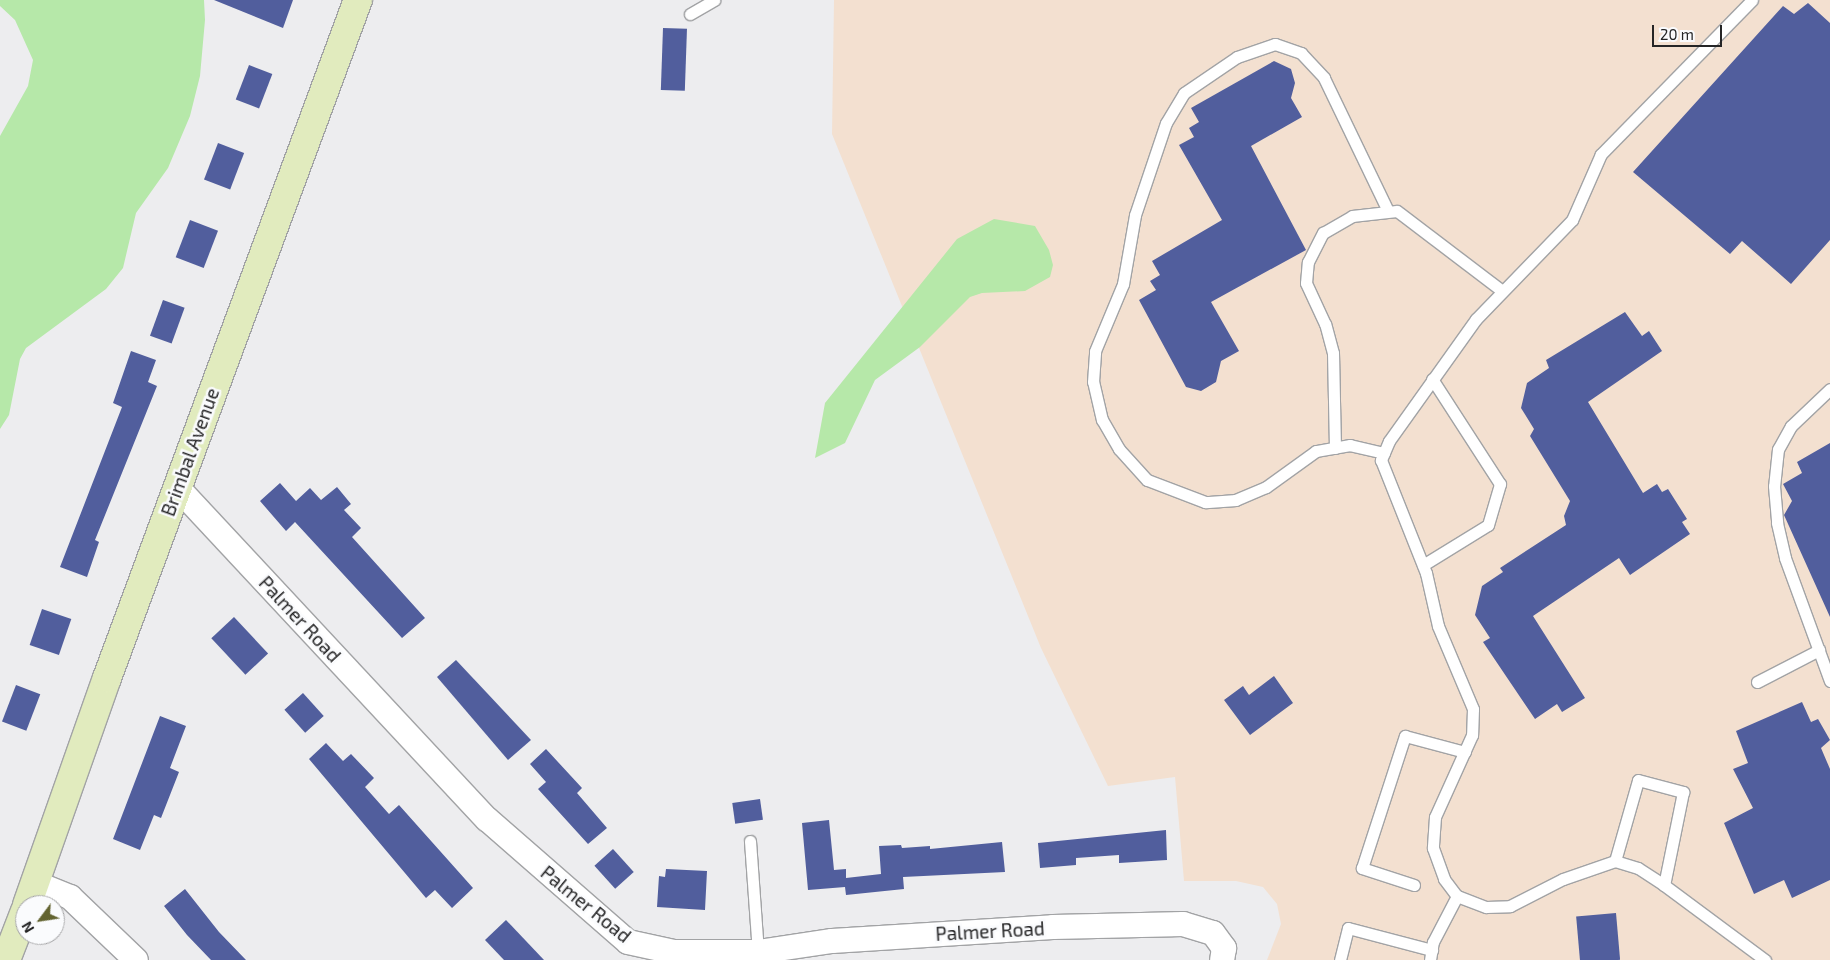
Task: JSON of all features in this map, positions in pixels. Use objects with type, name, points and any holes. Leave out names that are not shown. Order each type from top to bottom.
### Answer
[{"type":"main road","name":"Brimbal Avenue","points":[[31,894],[177,487],[358,0]]},
{"type":"main road","points":[[4,957],[15,933]]},
{"type":"street","name":"Palmer Road","points":[[177,487],[487,819],[584,907],[628,942],[674,952],[756,956],[832,941],[1053,927],[1184,924],[1213,933],[1224,948],[1222,960]]},
{"type":"street","points":[[31,894],[70,897],[136,960]]},
{"type":"lane","points":[[690,14],[714,0]]},
{"type":"lane","points":[[1752,0],[1601,154],[1572,220],[1501,290],[1432,379],[1384,452],[1381,460],[1423,565],[1438,626],[1473,709],[1472,735],[1435,817],[1433,848],[1444,879],[1457,896],[1486,907],[1510,906],[1563,879],[1615,861],[1638,868],[1664,885],[1765,960]]},
{"type":"lane","points":[[1384,452],[1350,445],[1316,451],[1266,488],[1236,500],[1205,502],[1175,494],[1146,480],[1119,449],[1106,427],[1093,382],[1095,350],[1123,284],[1134,214],[1166,123],[1184,93],[1236,57],[1275,44],[1301,53],[1324,78],[1387,210]]},
{"type":"lane","points":[[1335,448],[1333,353],[1325,324],[1306,283],[1308,262],[1323,233],[1352,216],[1387,210],[1397,211],[1501,290]]},
{"type":"lane","points":[[1423,565],[1488,524],[1500,484],[1432,379]]},
{"type":"lane","points":[[1830,389],[1791,426],[1778,449],[1774,486],[1777,523],[1786,558],[1830,680]]},
{"type":"lane","points":[[1756,682],[1819,650]]},
{"type":"lane","points":[[1414,885],[1362,868],[1405,736],[1465,752]]},
{"type":"lane","points":[[1615,861],[1638,780],[1683,792],[1664,885]]},
{"type":"lane","points":[[750,841],[756,956]]},
{"type":"lane","points":[[1340,960],[1348,928],[1431,955],[1457,896]]},
{"type":"shaded area","points":[[834,0],[1830,0],[1830,960],[1267,960],[1281,924],[1277,904],[1263,887],[1236,881],[1184,881],[1175,777],[1108,786],[1041,648],[832,134]]},
{"type":"green space","points":[[0,0],[204,0],[205,20],[200,76],[190,116],[168,168],[136,213],[123,268],[106,289],[26,348],[20,359],[9,415],[0,429],[0,136],[28,86],[33,60],[15,20],[0,6]]},
{"type":"green space","points":[[994,219],[1035,226],[1049,250],[1053,265],[1050,277],[1025,291],[982,293],[970,297],[920,347],[875,380],[845,443],[815,458],[825,403],[957,239]]},
{"type":"building","points":[[214,0],[293,0],[283,28]]},
{"type":"building","points":[[1808,3],[1830,23],[1830,240],[1791,284],[1742,241],[1730,254],[1633,172],[1783,6],[1794,14]]},
{"type":"building","points":[[663,28],[687,29],[685,91],[661,90]]},
{"type":"building","points":[[1274,61],[1291,69],[1295,83],[1291,98],[1302,117],[1251,146],[1306,250],[1211,302],[1239,351],[1221,361],[1216,382],[1201,391],[1186,387],[1139,300],[1156,290],[1150,281],[1160,275],[1152,261],[1222,220],[1179,145],[1194,137],[1189,128],[1199,122],[1191,108]]},
{"type":"building","points":[[249,65],[272,74],[259,109],[236,100]]},
{"type":"building","points":[[218,143],[244,153],[230,189],[204,179]]},
{"type":"building","points":[[190,220],[218,231],[204,268],[176,257]]},
{"type":"building","points":[[163,300],[185,308],[172,344],[150,336]]},
{"type":"building","points":[[1625,312],[1642,336],[1649,331],[1662,351],[1588,402],[1643,493],[1657,484],[1662,492],[1668,489],[1687,519],[1682,522],[1690,534],[1630,575],[1619,558],[1533,616],[1585,698],[1562,712],[1557,704],[1535,719],[1483,642],[1490,638],[1475,615],[1482,586],[1503,572],[1500,568],[1566,525],[1564,516],[1570,501],[1530,436],[1534,429],[1521,408],[1527,383],[1549,368],[1546,360]]},
{"type":"building","points":[[131,351],[156,360],[148,382],[157,386],[95,540],[99,542],[87,577],[60,567],[122,407],[113,403]]},
{"type":"building","points":[[1830,443],[1830,617],[1784,515],[1792,501],[1783,484],[1802,473],[1797,462]]},
{"type":"building","points":[[280,483],[296,501],[310,488],[321,500],[337,487],[351,504],[344,510],[361,528],[352,537],[425,618],[402,638],[295,522],[286,531],[260,501]]},
{"type":"building","points":[[42,609],[71,619],[59,655],[30,645]]},
{"type":"building","points":[[234,617],[268,654],[245,675],[211,638]]},
{"type":"building","points":[[456,660],[531,740],[508,760],[437,677]]},
{"type":"building","points":[[1274,676],[1293,703],[1250,735],[1224,700],[1243,686],[1249,695]]},
{"type":"building","points":[[16,685],[40,694],[26,731],[2,721]]},
{"type":"building","points":[[303,693],[324,716],[305,733],[284,710]]},
{"type":"building","points":[[1802,702],[1811,722],[1818,719],[1830,740],[1821,748],[1830,769],[1830,880],[1792,898],[1784,880],[1754,894],[1724,823],[1753,808],[1733,769],[1748,763],[1736,731]]},
{"type":"building","points":[[160,716],[186,726],[170,768],[179,772],[161,818],[154,815],[140,850],[113,839]]},
{"type":"building","points":[[326,743],[343,761],[351,754],[374,778],[365,787],[389,814],[399,805],[473,888],[452,908],[435,890],[426,898],[309,759]]},
{"type":"building","points":[[546,749],[582,788],[577,793],[607,828],[588,844],[538,789],[546,782],[530,764]]},
{"type":"building","points":[[760,799],[763,820],[735,824],[732,803]]},
{"type":"building","points":[[829,820],[834,870],[846,869],[846,878],[881,874],[879,846],[901,845],[902,848],[930,846],[930,849],[1002,842],[1005,872],[903,877],[904,889],[846,895],[845,887],[808,890],[802,823]]},
{"type":"building","points":[[1166,830],[1167,860],[1119,863],[1119,855],[1076,858],[1076,865],[1040,868],[1038,843]]},
{"type":"building","points":[[613,849],[634,872],[615,889],[594,866]]},
{"type":"building","points":[[666,869],[707,871],[705,910],[657,907],[659,876],[665,877]]},
{"type":"building","points":[[185,889],[219,932],[246,960],[211,960],[187,935],[164,906]]},
{"type":"building","points":[[1616,913],[1620,960],[1580,960],[1576,916]]},
{"type":"building","points":[[506,920],[544,960],[504,960],[485,940]]}]
